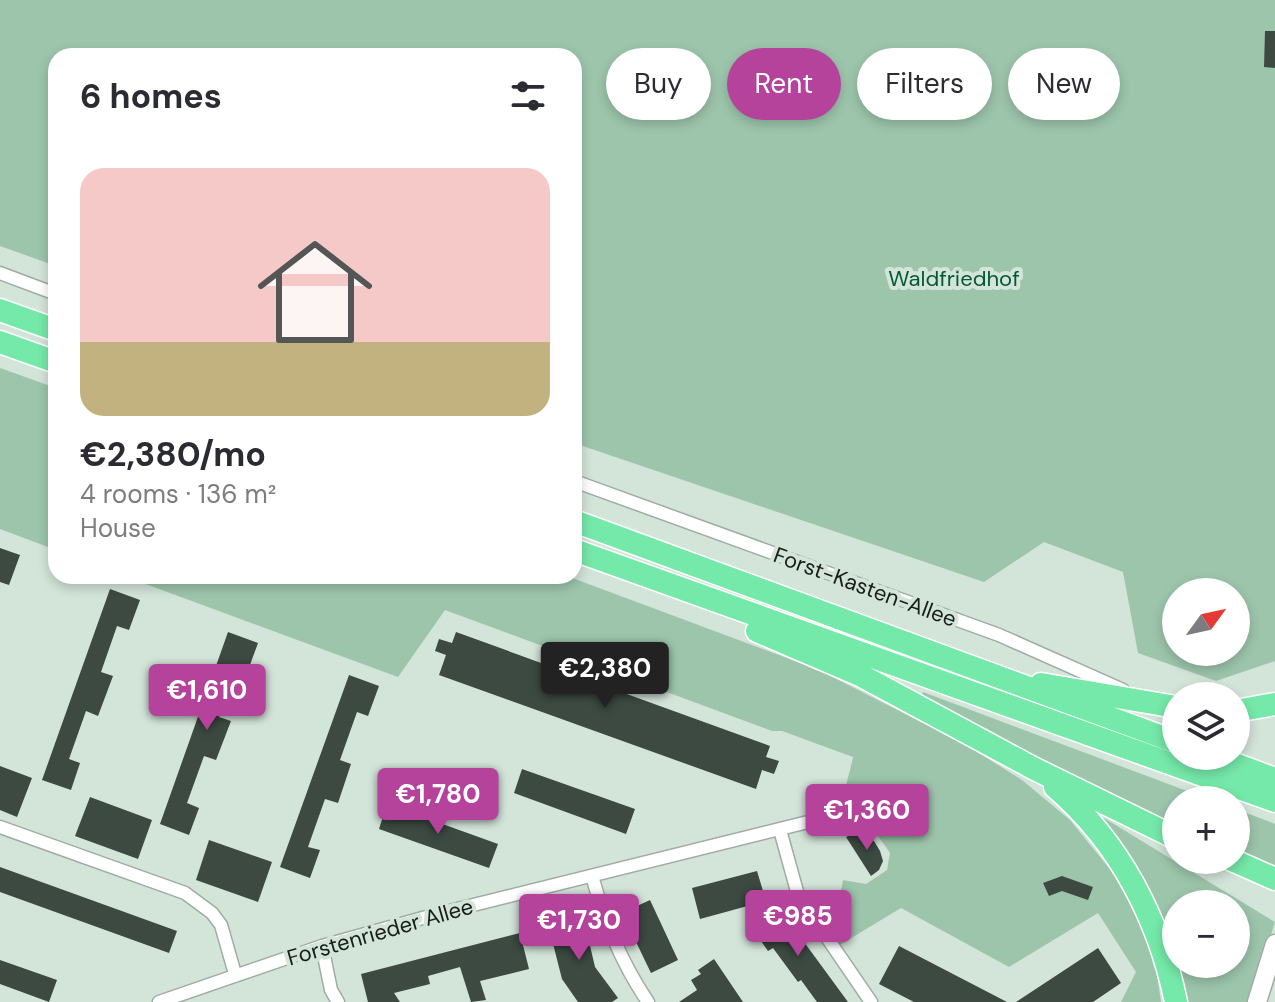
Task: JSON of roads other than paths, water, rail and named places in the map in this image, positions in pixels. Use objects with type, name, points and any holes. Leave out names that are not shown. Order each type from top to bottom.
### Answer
[{"type":"highway","points":[[0,310],[48,327]]},
{"type":"highway","points":[[0,342],[48,359]]},
{"type":"highway","points":[[582,524],[1162,737]]},
{"type":"highway","points":[[582,553],[1274,793]]},
{"type":"highway","points":[[691,593],[731,619],[862,676],[1033,768],[1162,831]]},
{"type":"highway","points":[[1008,681],[1055,685],[1162,705]]},
{"type":"highway","points":[[1250,708],[1275,704]]},
{"type":"highway","points":[[1033,768],[1097,831],[1130,876],[1160,937],[1176,1002]]},
{"type":"highway","points":[[1236,770],[1274,793]]},
{"type":"highway","points":[[1250,868],[1275,879]]},
{"type":"main road","points":[[1257,1002],[1275,944]]},
{"type":"street","points":[[0,273],[48,291]]},
{"type":"street","name":"Forst-Kasten-Allee","points":[[582,484],[999,635],[1151,704]]},
{"type":"street","name":"Forstenrieder Allee","points":[[159,1002],[322,946],[827,818],[832,808]]},
{"type":"street","points":[[0,827],[185,893],[212,913],[221,925],[235,974]]},
{"type":"street","points":[[780,830],[798,895],[871,1002]]},
{"type":"street","points":[[592,876],[605,922],[620,957],[648,1002]]},
{"type":"street","points":[[322,946],[331,990],[338,1002]]},
{"type":"park label","name":"Waldfriedhof","points":[[954,278]]}]
